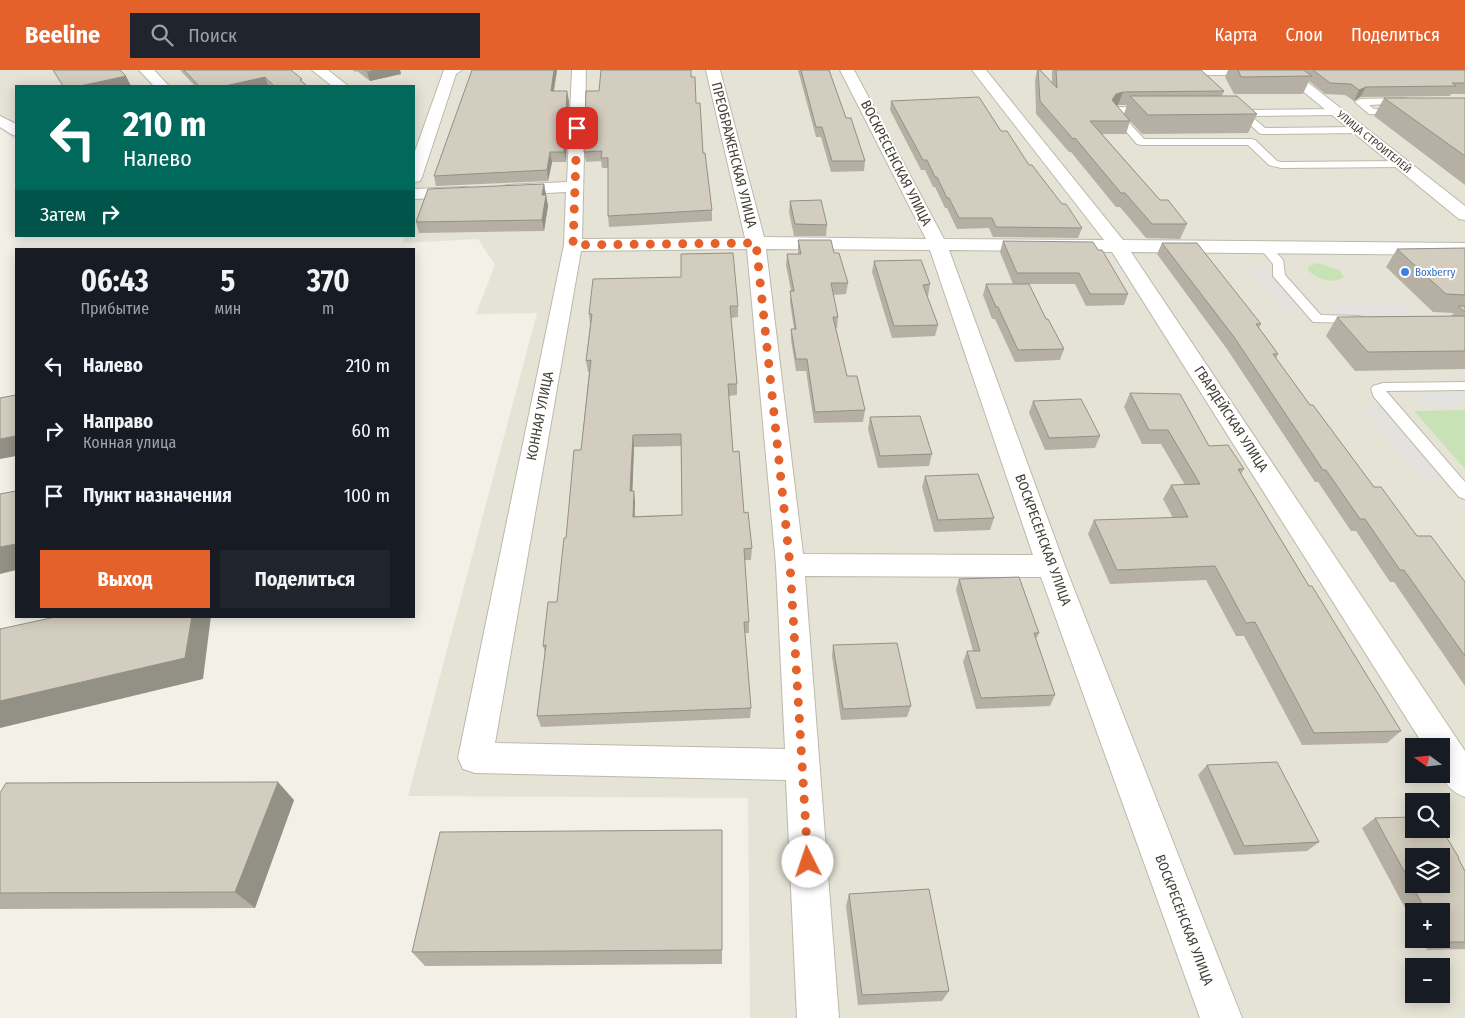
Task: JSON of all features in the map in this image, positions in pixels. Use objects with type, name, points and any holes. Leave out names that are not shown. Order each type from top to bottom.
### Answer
[{"type":"street","points":[[146,70],[161,85]]},
{"type":"street","points":[[319,70],[340,85]]},
{"type":"street","points":[[415,171],[421,133],[453,70]]},
{"type":"street","name":"КОННАЯ УЛИЦА","points":[[579,70],[573,245],[475,758],[802,765]]},
{"type":"street","name":"ПРЕОБРАЖЕНСКАЯ УЛИЦА","points":[[713,70],[756,243],[790,565],[818,1018]]},
{"type":"street","name":"ВОСКРЕСЕНСКАЯ УЛИЦА","points":[[848,70],[938,245],[1052,566],[1221,1018]]},
{"type":"street","name":"ГВАРДЕЙСКАЯ УЛИЦА","points":[[979,70],[1118,246],[1465,780]]},
{"type":"street","name":"УЛИЦА СТРОИТЕЛЕЙ","points":[[1281,72],[1336,112],[1465,215]]},
{"type":"street","points":[[0,120],[15,130]]},
{"type":"street","points":[[415,194],[575,187]]},
{"type":"street","points":[[573,245],[756,243],[1465,249]]},
{"type":"street","points":[[790,565],[1052,566]]},
{"type":"lane","points":[[1173,73],[1248,72]]},
{"type":"lane","points":[[1406,112],[1372,112],[1360,102],[1418,101]]},
{"type":"lane","points":[[1224,109],[1238,110],[1262,131],[1359,130]]},
{"type":"lane","points":[[1158,110],[1119,110],[1115,111],[1115,113],[1141,142],[1252,142],[1276,165],[1402,164]]},
{"type":"lane","points":[[1243,113],[1336,112]]},
{"type":"lane","points":[[1252,142],[1262,131]]},
{"type":"lane","points":[[1265,247],[1279,263],[1280,276],[1313,315],[1326,320],[1374,320]]},
{"type":"lane","points":[[1465,386],[1384,387],[1378,389],[1379,394],[1465,493]]},
{"type":"shaded area","points":[[0,70],[1465,70],[1465,1018],[750,1018],[748,798],[408,796],[537,313],[476,314],[495,265],[478,239],[403,243],[405,237],[415,237],[415,85],[15,85],[15,139],[0,129]]},
{"type":"shaded area","points":[[1248,268],[1264,268],[1301,311],[1283,311]]},
{"type":"shaded area","points":[[1404,304],[1414,314],[1338,315],[1329,305]]},
{"type":"shaded area","points":[[1465,392],[1465,405],[1422,406],[1411,393]]},
{"type":"shaded area","points":[[1362,407],[1382,407],[1444,479],[1422,479]]},
{"type":"green space","points":[[1317,263],[1339,270],[1344,277],[1330,281],[1315,276],[1308,270],[1308,267]]},
{"type":"green space","points":[[1465,410],[1465,469],[1414,411]]},
{"type":"building","points":[[53,70],[120,70],[126,76],[85,85],[62,85]]},
{"type":"building","points":[[184,70],[291,70],[306,85],[273,85],[265,77],[229,85],[198,85]]},
{"type":"building","points":[[472,70],[554,70],[551,91],[567,91],[564,152],[550,152],[547,170],[434,176]]},
{"type":"building","points":[[601,70],[691,70],[691,77],[695,77],[696,103],[700,103],[703,153],[705,153],[712,210],[608,216],[608,158],[601,158],[602,151],[584,152],[586,91],[599,91]]},
{"type":"building","points":[[801,70],[829,70],[846,118],[851,118],[865,161],[832,161],[822,127],[816,127]]},
{"type":"building","points":[[1038,70],[1057,88],[1056,70],[1201,70],[1224,91],[1123,92],[1116,94],[1112,100],[1130,121],[1090,121],[1160,200],[1168,200],[1187,224],[1152,224],[1125,193],[1121,193],[1075,138],[1073,139],[1040,101]]},
{"type":"building","points":[[1238,70],[1304,70],[1312,76],[1241,77]]},
{"type":"building","points":[[1313,70],[1465,70],[1465,83],[1452,83],[1456,86],[1366,87],[1359,90],[1351,84],[1330,83]]},
{"type":"building","points":[[1130,96],[1237,96],[1257,114],[1148,115]]},
{"type":"building","points":[[979,97],[1001,131],[1007,131],[1029,165],[1032,165],[1062,204],[1066,204],[1082,228],[996,227],[992,218],[959,218],[927,160],[923,160],[891,101]]},
{"type":"building","points":[[1384,98],[1465,98],[1465,156]]},
{"type":"building","points":[[544,184],[542,195],[546,195],[542,220],[416,222],[428,189]]},
{"type":"building","points":[[821,200],[827,225],[795,224],[790,201]]},
{"type":"building","points":[[798,240],[831,240],[834,253],[839,253],[848,283],[831,283],[838,317],[833,317],[847,376],[857,376],[865,410],[815,412],[807,359],[796,359],[791,329],[796,329],[790,291],[794,291],[787,254],[801,254]]},
{"type":"building","points":[[1003,241],[1093,242],[1098,250],[1102,250],[1128,294],[1090,294],[1079,273],[1017,273]]},
{"type":"building","points":[[1162,243],[1197,243],[1261,324],[1256,324],[1278,354],[1273,354],[1374,487],[1381,487],[1417,536],[1431,536],[1465,582],[1465,656],[1404,570],[1400,570],[1365,519],[1360,519],[1326,470],[1323,470],[1234,337]]},
{"type":"building","points":[[1465,248],[1465,295],[1446,294],[1397,249]]},
{"type":"building","points":[[733,253],[738,306],[730,306],[737,384],[728,384],[733,452],[739,451],[744,513],[748,512],[752,548],[744,549],[749,622],[744,622],[751,708],[537,716],[546,645],[543,646],[548,602],[557,602],[564,538],[566,538],[574,450],[581,450],[591,360],[586,361],[592,314],[589,314],[593,279],[681,277],[681,254]],"holes":[[[681,434],[682,515],[633,517],[634,491],[630,491],[633,435]]]},
{"type":"building","points":[[921,260],[930,284],[923,285],[938,325],[894,326],[874,261]]},
{"type":"building","points":[[986,284],[1029,284],[1046,319],[1048,319],[1064,349],[1018,350]]},
{"type":"building","points":[[1458,306],[1465,306],[1465,312]]},
{"type":"building","points":[[1465,316],[1465,351],[1368,352],[1337,317]]},
{"type":"building","points":[[1130,393],[1180,394],[1209,446],[1228,445],[1244,469],[1238,469],[1309,586],[1312,586],[1401,731],[1314,733],[1255,622],[1246,623],[1215,566],[1117,570],[1094,520],[1188,517],[1171,485],[1200,484],[1168,430],[1149,430]]},
{"type":"building","points":[[15,395],[15,436],[0,439],[0,398]]},
{"type":"building","points":[[1081,399],[1100,436],[1049,438],[1033,401]]},
{"type":"building","points":[[920,416],[932,454],[880,456],[870,417]]},
{"type":"building","points":[[978,474],[994,518],[938,520],[925,476]]},
{"type":"building","points":[[15,491],[15,544],[0,547],[0,494]]},
{"type":"building","points":[[1019,577],[1039,633],[1034,633],[1055,695],[981,698],[967,651],[980,651],[959,579]]},
{"type":"building","points":[[51,618],[192,618],[185,658],[0,701],[0,629]]},
{"type":"building","points":[[897,643],[911,706],[843,709],[833,645]]},
{"type":"building","points":[[1277,762],[1319,842],[1244,846],[1207,765]]},
{"type":"building","points":[[278,782],[235,892],[0,893],[0,793],[6,783]]},
{"type":"building","points":[[1405,817],[1405,838],[1447,838],[1465,871],[1465,942],[1450,942],[1450,903],[1422,903],[1416,893],[1450,893],[1450,848],[1405,848],[1405,873],[1375,818]]},
{"type":"building","points":[[722,830],[722,950],[412,952],[440,832]]},
{"type":"building","points":[[929,889],[949,991],[862,995],[849,894]]},
{"type":"place","name":"Boxberry","points":[[1405,272]]},
{"type":"route","points":[[577,128],[573,245],[756,243],[790,565],[808,862]]}]
